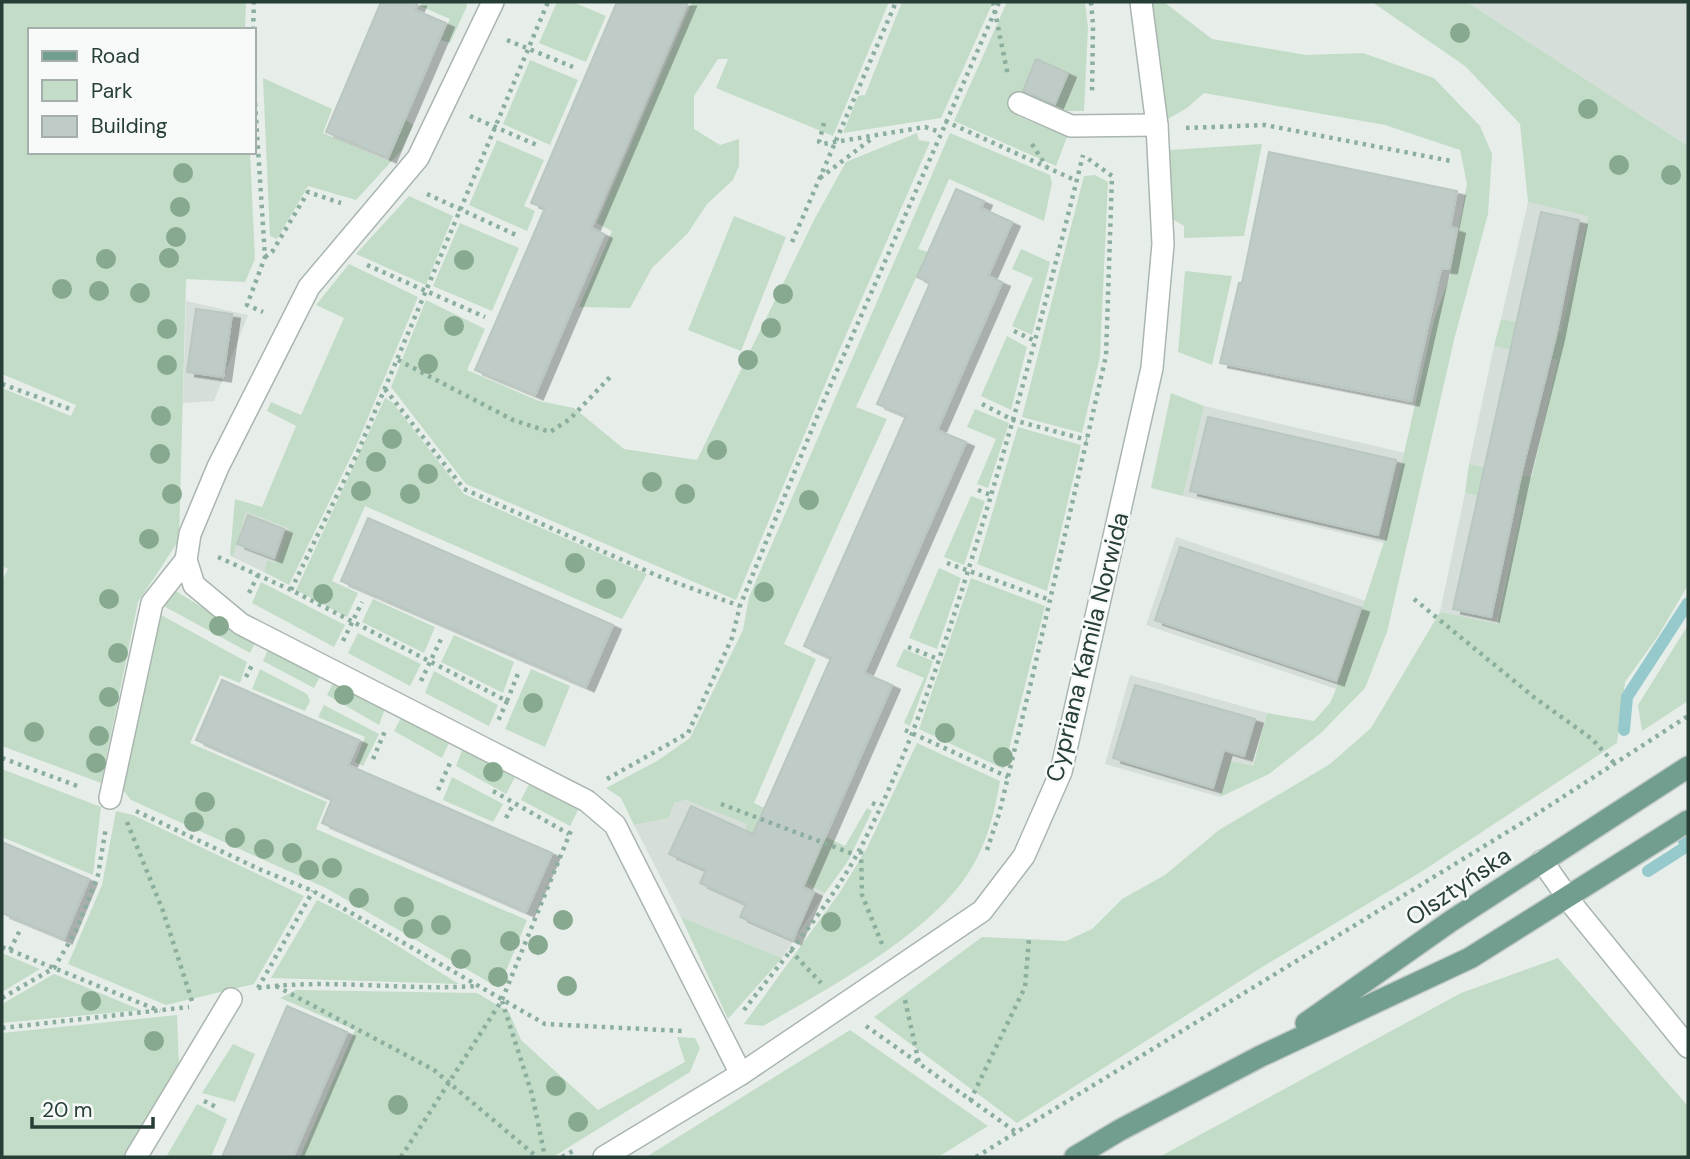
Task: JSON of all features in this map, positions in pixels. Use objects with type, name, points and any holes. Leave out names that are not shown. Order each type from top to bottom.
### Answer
[{"type":"main road","name":"Olsztyńska","points":[[1261,1055],[1451,920],[1688,767]]},
{"type":"main road","name":"Olsztyńska","points":[[1075,1157],[1261,1055],[1470,958],[1688,821]]},
{"type":"street","points":[[493,2],[418,158],[309,287],[218,467],[190,534],[186,560],[194,585],[241,624],[587,801],[615,825],[741,1074]]},
{"type":"street","name":"Cypriana Kamila Norwida","points":[[604,1157],[741,1074],[982,911],[1024,856],[1061,772],[1152,368],[1163,244],[1157,125],[1141,2]]},
{"type":"street","points":[[1019,103],[1071,127],[1157,125]]},
{"type":"street","points":[[110,799],[152,603],[186,560]]},
{"type":"street","points":[[1542,861],[1568,898],[1688,1047]]},
{"type":"street","points":[[135,1157],[231,999]]},
{"type":"path","points":[[253,28],[254,2]]},
{"type":"path","points":[[291,590],[357,454],[548,2]]},
{"type":"path","points":[[792,242],[896,2]]},
{"type":"path","points":[[401,1157],[502,1000],[569,834],[587,801],[600,783],[688,733],[732,638],[740,606],[821,407],[999,2]]},
{"type":"path","points":[[2,758],[110,799],[259,869],[313,891],[545,1024],[695,1031],[735,1023],[838,887],[861,847],[912,733],[938,659],[1013,420],[1090,127],[1093,74],[1091,2]]},
{"type":"path","points":[[480,29],[573,67]]},
{"type":"path","points":[[444,105],[539,146]]},
{"type":"path","points":[[256,117],[265,257],[247,305],[291,323]]},
{"type":"path","points":[[945,121],[1077,181]]},
{"type":"path","points":[[824,123],[819,142],[925,127],[940,132]]},
{"type":"path","points":[[1157,125],[1182,128],[1265,125],[1451,161]]},
{"type":"path","points":[[819,179],[878,134]]},
{"type":"path","points":[[985,855],[1008,777],[1106,356],[1112,176],[1083,156]]},
{"type":"path","points":[[397,182],[516,234]]},
{"type":"path","points":[[265,257],[272,252],[308,192],[346,205]]},
{"type":"path","points":[[338,252],[485,317]]},
{"type":"path","points":[[1014,331],[1035,341]]},
{"type":"path","points":[[397,360],[513,420],[550,432],[570,419],[610,377]]},
{"type":"path","points":[[2,384],[70,409]]},
{"type":"path","points":[[385,388],[464,489],[658,576],[740,606]]},
{"type":"path","points":[[982,404],[1013,420],[1087,440]]},
{"type":"path","points":[[978,490],[991,495]]},
{"type":"path","points":[[186,560],[220,557],[291,590],[507,701]]},
{"type":"path","points":[[947,563],[1050,600]]},
{"type":"path","points":[[1414,599],[1535,698],[1592,739],[1615,764]]},
{"type":"path","points":[[407,709],[442,637]]},
{"type":"path","points":[[908,647],[938,659]]},
{"type":"path","points":[[495,729],[519,671]]},
{"type":"path","points":[[975,1157],[1615,764],[1688,716]]},
{"type":"path","points":[[905,730],[1008,777]]},
{"type":"path","points":[[2,998],[54,968],[76,931],[98,875],[110,799]]},
{"type":"path","points":[[110,799],[131,828],[194,1006]]},
{"type":"path","points":[[872,803],[879,806]]},
{"type":"path","points":[[721,804],[856,855]]},
{"type":"path","points":[[861,847],[862,895],[877,935],[897,970],[919,1063]]},
{"type":"path","points":[[10,950],[20,930]]},
{"type":"path","points":[[971,1101],[1025,987],[1029,939]]},
{"type":"path","points":[[2,947],[162,1012]]},
{"type":"path","points":[[790,950],[829,991]]},
{"type":"path","points":[[275,986],[395,1047],[450,1082],[537,1157]]},
{"type":"path","points":[[502,1000],[532,1094],[545,1157]]},
{"type":"path","points":[[855,1031],[865,1025],[1016,1132]]},
{"type":"path","points":[[408,1157],[409,1146]]},
{"type":"shaded area","points":[[1467,2],[1688,2],[1688,146]]},
{"type":"shaded area","points":[[1528,202],[1588,215],[1561,333],[1501,319]]},
{"type":"shaded area","points":[[186,301],[248,315],[214,401],[183,403]]},
{"type":"shaded area","points":[[1494,346],[1557,359],[1532,477],[1469,464]]},
{"type":"shaded area","points":[[1204,406],[1405,453],[1384,543],[1183,496]]},
{"type":"shaded area","points":[[1465,493],[1522,505],[1496,625],[1440,612]]},
{"type":"shaded area","points":[[246,512],[289,528],[276,563],[267,560],[264,572],[233,557]]},
{"type":"shaded area","points":[[1176,537],[1366,601],[1336,689],[1146,625]]},
{"type":"shaded area","points":[[1130,675],[1267,713],[1252,767],[1230,761],[1220,797],[1105,764]]},
{"type":"shaded area","points":[[686,800],[748,824],[780,870],[825,893],[782,958],[681,917],[634,825],[669,818],[674,803]]},
{"type":"green space","points":[[2,2],[246,2],[245,28],[28,28],[28,154],[250,154],[255,259],[245,282],[186,279],[179,540],[138,602],[101,783],[2,746],[2,581],[8,569],[2,566],[2,388],[71,416],[76,405],[2,374]]},
{"type":"green space","points":[[422,2],[466,2],[467,6],[450,43],[441,40],[450,19],[420,6]]},
{"type":"green space","points":[[557,2],[573,2],[606,16],[586,62],[539,43]]},
{"type":"green space","points":[[692,2],[889,2],[833,136],[716,88],[728,59],[718,59],[694,96],[694,129],[720,145],[739,139],[739,166],[733,180],[707,204],[688,233],[652,268],[630,308],[579,307],[612,231],[597,223]]},
{"type":"green space","points":[[902,2],[993,2],[941,118],[843,133],[858,96],[865,95]]},
{"type":"green space","points":[[1007,2],[1085,2],[1088,28],[1084,111],[1065,111],[1019,93],[1013,109],[1020,117],[1067,137],[1056,166],[954,121]]},
{"type":"green space","points":[[1133,2],[1164,2],[1212,39],[1306,55],[1363,53],[1434,78],[1480,126],[1492,154],[1488,214],[1455,336],[1387,632],[1365,688],[1321,733],[1269,774],[1220,797],[1230,761],[1253,766],[1267,713],[1314,721],[1330,703],[1336,689],[1384,542],[1434,320],[1450,276],[1467,184],[1460,150],[1385,125],[1204,93],[1187,108],[1161,123]]},
{"type":"green space","points":[[1372,2],[1467,2],[1688,146],[1688,585],[1658,636],[1625,682],[1617,743],[1421,872],[1267,964],[1017,1123],[874,1017],[982,937],[1066,941],[1092,929],[1122,899],[1165,875],[1219,830],[1330,764],[1371,728],[1440,612],[1497,624],[1522,505],[1465,493],[1469,464],[1532,477],[1557,360],[1494,346],[1501,319],[1561,332],[1588,216],[1528,202],[1520,124],[1465,66]]},
{"type":"green space","points":[[530,60],[578,80],[550,145],[503,124]]},
{"type":"green space","points":[[263,78],[332,109],[323,133],[388,161],[406,120],[413,125],[401,151],[356,200],[308,186],[277,239],[270,236]]},
{"type":"green space","points":[[917,133],[919,140],[930,142],[839,351],[736,600],[466,484],[391,387],[426,300],[485,329],[467,370],[539,401],[574,408],[624,449],[697,460],[815,218],[846,162]]},
{"type":"green space","points":[[950,133],[1050,175],[1052,183],[1044,221],[949,179],[918,249],[928,252],[856,407],[887,419],[784,644],[816,659],[754,803],[845,846],[867,808],[872,811],[848,861],[825,893],[779,870],[742,838],[747,824],[686,800],[674,803],[669,818],[634,825],[621,798],[606,788],[657,761],[690,738],[743,630],[749,597]]},
{"type":"green space","points":[[497,140],[544,160],[524,206],[535,211],[527,231],[469,205]]},
{"type":"green space","points":[[1262,144],[1244,236],[1184,238],[1184,226],[1154,208],[1155,151]]},
{"type":"green space","points":[[1095,175],[1108,182],[1100,356],[1082,433],[1022,417],[1084,176]]},
{"type":"green space","points":[[409,196],[453,216],[426,285],[356,254]]},
{"type":"green space","points":[[734,216],[786,237],[741,351],[688,330]]},
{"type":"green space","points":[[460,223],[519,248],[492,311],[433,286]]},
{"type":"green space","points":[[1021,249],[1050,262],[1032,335],[1012,326],[1033,278],[1012,269]]},
{"type":"green space","points":[[349,264],[418,297],[357,444],[289,585],[264,572],[267,560],[276,563],[288,528],[246,512],[233,557],[230,555],[235,499],[262,507],[296,426],[267,411],[271,402],[301,415],[344,318],[316,305]]},
{"type":"green space","points":[[1185,271],[1232,276],[1212,365],[1178,352]]},
{"type":"green space","points":[[1007,336],[1027,347],[1011,410],[981,396]]},
{"type":"green space","points":[[1171,393],[1204,406],[1183,496],[1151,488]]},
{"type":"green space","points":[[385,398],[392,402],[464,494],[647,574],[622,619],[365,506],[332,581],[358,593],[347,617],[296,590]]},
{"type":"green space","points":[[975,409],[1009,423],[988,488],[977,484],[996,439],[967,427]]},
{"type":"green space","points":[[1018,427],[1081,445],[1047,591],[977,564]]},
{"type":"green space","points":[[971,496],[985,501],[964,565],[944,557]]},
{"type":"green space","points":[[939,568],[961,578],[937,649],[909,638]]},
{"type":"green space","points":[[971,578],[1045,606],[1004,769],[919,729]]},
{"type":"green space","points":[[261,582],[345,625],[334,647],[252,603]]},
{"type":"green space","points":[[171,588],[256,641],[250,653],[158,603]]},
{"type":"green space","points":[[373,599],[435,627],[424,653],[362,622]]},
{"type":"green space","points":[[161,615],[247,662],[240,683],[220,675],[190,743],[327,802],[316,829],[527,920],[499,988],[326,888],[131,800],[122,789],[154,620]]},
{"type":"green space","points":[[1688,625],[1688,701],[1642,731],[1638,705]]},
{"type":"green space","points":[[358,633],[421,664],[410,686],[348,653]]},
{"type":"green space","points":[[454,635],[514,662],[503,693],[441,662]]},
{"type":"green space","points":[[269,647],[321,675],[314,688],[263,661]]},
{"type":"green space","points":[[904,649],[933,661],[910,726],[904,723],[924,678],[896,666]]},
{"type":"green space","points":[[260,669],[307,694],[310,701],[305,711],[252,689]]},
{"type":"green space","points":[[531,669],[570,686],[545,747],[505,729]]},
{"type":"green space","points":[[434,671],[498,705],[489,726],[425,693]]},
{"type":"green space","points":[[334,681],[385,709],[379,725],[327,695]]},
{"type":"green space","points":[[324,705],[379,734],[363,766],[355,762],[365,737],[318,717]]},
{"type":"green space","points":[[401,718],[449,743],[442,758],[394,731]]},
{"type":"green space","points":[[917,743],[1000,781],[988,833],[971,870],[945,902],[922,923],[870,962],[763,1026],[744,1024],[840,892],[867,848]]},
{"type":"green space","points":[[462,750],[515,777],[506,794],[456,766]]},
{"type":"green space","points":[[2,769],[101,807],[93,875],[2,837]]},
{"type":"green space","points":[[452,777],[503,804],[493,822],[443,800]]},
{"type":"green space","points":[[529,784],[578,810],[570,826],[521,800]]},
{"type":"green space","points":[[116,811],[133,815],[304,896],[254,984],[166,1005],[68,964],[102,885]]},
{"type":"green space","points":[[317,900],[348,915],[459,984],[271,978]]},
{"type":"green space","points":[[681,917],[782,958],[728,1019]]},
{"type":"green space","points":[[2,953],[40,969],[2,992]]},
{"type":"green space","points":[[1558,958],[1688,1106],[1688,1157],[1159,1157],[1461,993]]},
{"type":"green space","points":[[54,974],[141,1010],[2,1023],[2,1004]]},
{"type":"green space","points":[[296,990],[477,993],[509,1012],[521,1040],[598,1110],[685,1062],[677,1037],[695,1038],[700,1048],[690,1072],[553,1157],[300,1157],[355,1030],[280,998]]},
{"type":"green space","points":[[177,1015],[179,1067],[126,1157],[2,1157],[2,1033]]},
{"type":"green space","points":[[850,1030],[988,1126],[938,1157],[646,1157]]},
{"type":"green space","points":[[233,1044],[255,1054],[235,1102],[202,1093]]},
{"type":"green space","points":[[197,1104],[227,1119],[211,1157],[166,1157]]},
{"type":"building","points":[[381,2],[418,2],[415,10],[446,23],[388,158],[326,132]]},
{"type":"building","points":[[617,2],[688,2],[591,228],[604,234],[535,395],[475,370],[545,208],[531,203]]},
{"type":"building","points":[[1036,59],[1068,73],[1055,104],[1023,91]]},
{"type":"building","points":[[1269,152],[1457,191],[1450,227],[1457,229],[1449,269],[1441,268],[1411,401],[1220,363],[1239,283],[1242,283]]},
{"type":"building","points":[[956,189],[984,201],[981,208],[1012,222],[988,276],[1002,282],[937,430],[966,442],[864,673],[892,685],[803,887],[814,892],[793,940],[740,917],[746,904],[700,883],[706,870],[669,854],[691,806],[753,834],[831,658],[804,646],[906,416],[877,404],[930,283],[917,277]]},
{"type":"building","points":[[1541,212],[1579,220],[1556,336],[1522,471],[1491,617],[1453,609]]},
{"type":"building","points":[[196,309],[232,314],[223,377],[187,372]]},
{"type":"building","points":[[1208,417],[1396,460],[1378,535],[1190,491]]},
{"type":"building","points":[[248,515],[284,529],[274,558],[237,544]]},
{"type":"building","points":[[368,518],[613,625],[586,687],[341,581]]},
{"type":"building","points":[[1180,547],[1361,608],[1336,681],[1155,620]]},
{"type":"building","points":[[222,680],[359,740],[348,765],[552,853],[526,912],[322,823],[332,799],[196,740]]},
{"type":"building","points":[[1135,685],[1255,719],[1244,756],[1224,750],[1213,788],[1113,758]]},
{"type":"building","points":[[2,842],[89,879],[64,939],[2,913]]},
{"type":"building","points":[[287,1006],[347,1032],[293,1157],[222,1157]]},
{"type":"waterway","points":[[1624,730],[1627,697],[1688,603]]},
{"type":"waterway","points":[[1648,871],[1687,846],[1682,837]]}]
